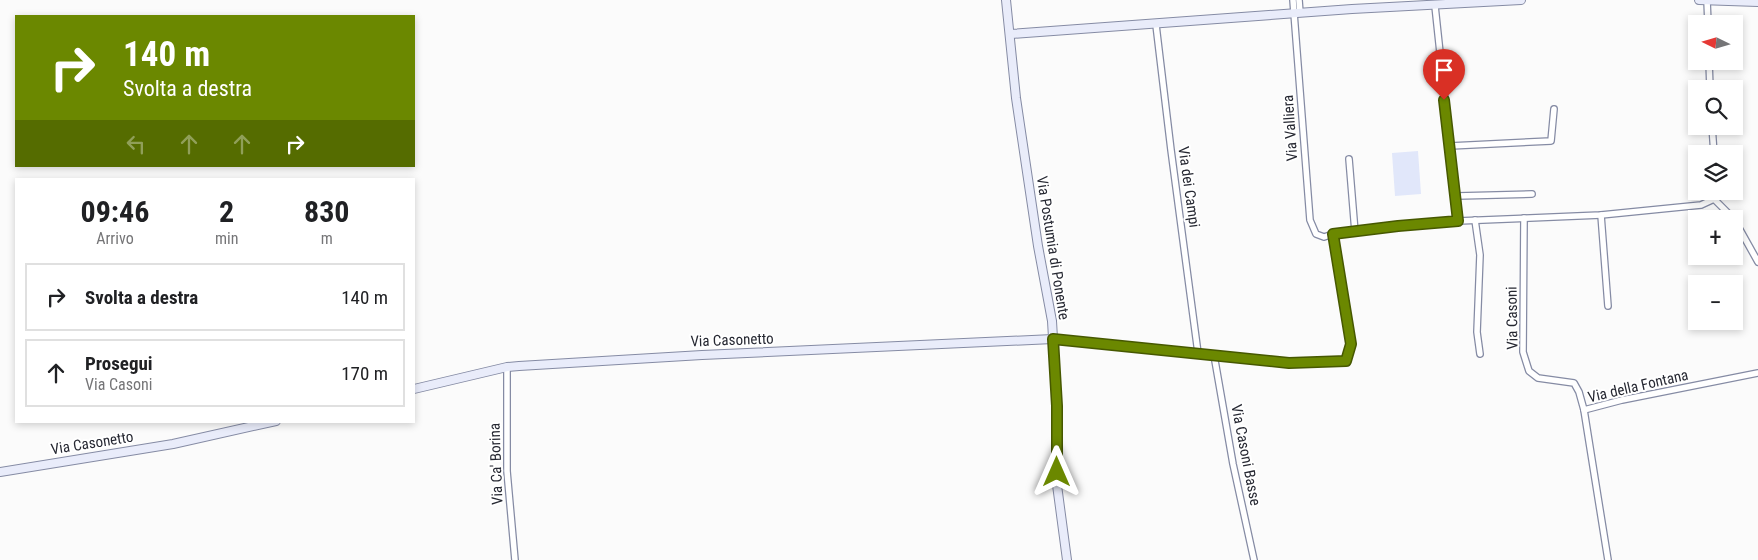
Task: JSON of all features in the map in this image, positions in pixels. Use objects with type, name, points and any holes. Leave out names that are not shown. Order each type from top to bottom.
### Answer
[{"type":"main road","name":"Via Postumia di Ponente","points":[[1006,0],[1011,34],[1016,98],[1038,246],[1052,321],[1057,406],[1057,485],[1067,560]]},
{"type":"main road","points":[[1011,34],[1156,25],[1297,13],[1521,0]]},
{"type":"main road","points":[[1698,0],[1758,2]]},
{"type":"main road","name":"Via Casonetto","points":[[415,389],[508,367],[652,357],[1053,339]]},
{"type":"main road","name":"Via Casonetto","points":[[0,472],[173,444],[267,423]]},
{"type":"street","name":"Via Valliera","points":[[1293,0],[1297,13]]},
{"type":"street","name":"Via Valliera","points":[[1299,0],[1297,13],[1310,220],[1316,234],[1324,237],[1333,234]]},
{"type":"street","points":[[1707,0],[1708,15]]},
{"type":"street","points":[[1435,6],[1457,196],[1458,221]]},
{"type":"street","name":"Via dei Campi","points":[[1156,25],[1198,353]]},
{"type":"street","points":[[1450,146],[1551,141],[1554,109]]},
{"type":"street","points":[[1349,159],[1355,232]]},
{"type":"street","points":[[1457,196],[1532,194]]},
{"type":"street","points":[[1053,339],[1289,363],[1346,361],[1351,344],[1333,234],[1458,221],[1601,215],[1701,205],[1712,200]]},
{"type":"street","points":[[1715,200],[1725,210]]},
{"type":"street","points":[[1601,215],[1608,306]]},
{"type":"street","name":"Via Casoni","points":[[1524,218],[1523,352],[1528,371],[1538,378],[1574,383],[1579,392],[1584,410]]},
{"type":"street","points":[[1476,220],[1480,255],[1477,332],[1480,354]]},
{"type":"street","points":[[1743,235],[1758,262]]},
{"type":"street","name":"Via Casoni Basse","points":[[1214,355],[1233,464],[1254,560]]},
{"type":"street","name":"Via Ca' Borina","points":[[508,367],[507,471],[514,560]]},
{"type":"street","name":"Via della Fontana","points":[[1608,560],[1584,410],[1622,400],[1758,373]]},
{"type":"shaded area","points":[[1418,151],[1421,194],[1395,196],[1392,153]]},
{"type":"route","points":[[1057,472],[1057,406],[1053,339],[1289,363],[1346,361],[1351,344],[1333,234],[1458,221],[1457,196],[1444,100]]}]
